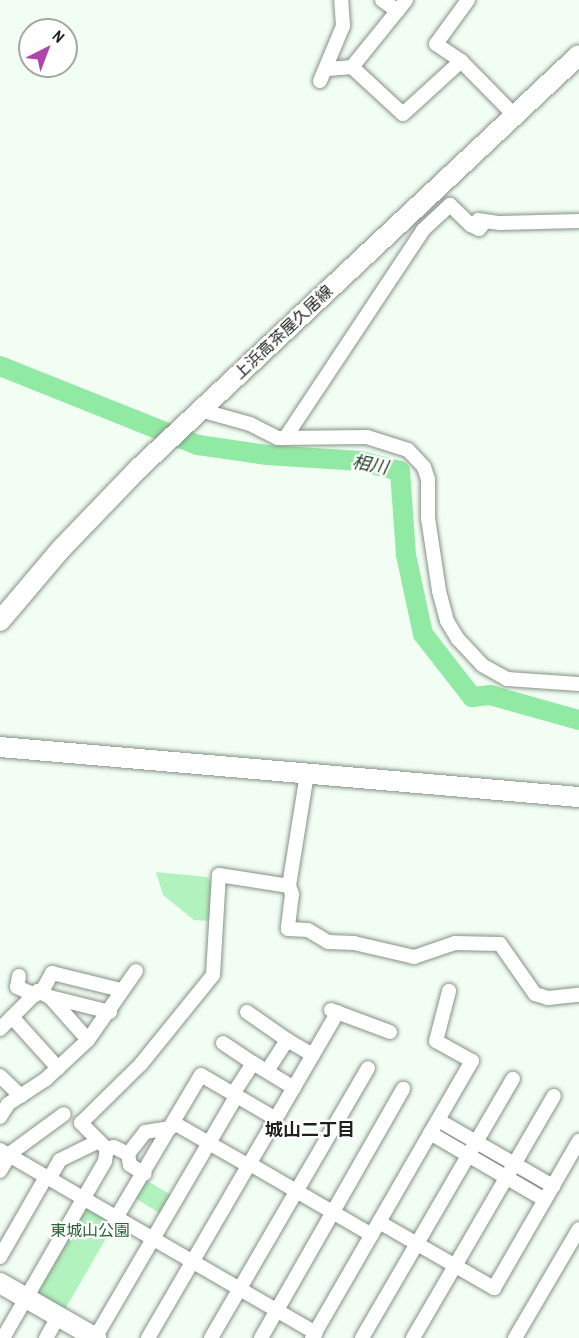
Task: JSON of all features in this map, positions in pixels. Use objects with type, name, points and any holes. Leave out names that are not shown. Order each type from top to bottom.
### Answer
[{"type":"main road","name":"上浜高茶屋久居線","points":[[0,621],[62,548],[152,456],[579,55]]},
{"type":"main road","points":[[0,747],[579,797]]},
{"type":"main road","points":[[0,1284],[96,1338]]},
{"type":"street","points":[[320,81],[328,69],[328,55],[343,26],[341,0]]},
{"type":"street","points":[[328,69],[352,67],[402,5],[382,0]]},
{"type":"street","points":[[468,0],[436,44],[461,61],[515,116]]},
{"type":"street","points":[[352,67],[404,114],[461,61]]},
{"type":"street","points":[[442,185],[484,223],[579,221]]},
{"type":"street","points":[[286,435],[423,230],[450,204],[471,225],[479,228],[484,223]]},
{"type":"street","points":[[194,416],[250,424],[278,438],[286,435],[377,439],[415,456],[428,479],[428,518],[439,591],[447,621],[458,639],[483,665],[507,679],[579,684]]},
{"type":"street","points":[[307,774],[289,886],[292,894],[288,929],[308,930],[328,942],[354,943],[414,957],[455,943],[500,944],[535,994],[544,998],[579,995]]},
{"type":"street","points":[[3,1338],[105,1161],[103,1145],[81,1123],[141,1064],[213,975],[219,875],[289,886]]},
{"type":"street","points":[[0,1117],[8,1104],[58,1068],[88,1040],[136,971]]},
{"type":"street","points":[[0,1029],[42,995],[52,973],[121,990]]},
{"type":"street","points":[[19,976],[17,987],[110,1011]]},
{"type":"street","points":[[6,1154],[318,1335],[376,1228],[472,1061],[436,1041],[449,991]]},
{"type":"street","points":[[42,995],[88,1040]]},
{"type":"street","points":[[148,1338],[313,1055],[333,1010],[390,1032]]},
{"type":"street","points":[[247,1012],[313,1055]]},
{"type":"street","points":[[12,1017],[58,1068]]},
{"type":"street","points":[[267,1071],[287,1040]]},
{"type":"street","points":[[223,1043],[294,1088]]},
{"type":"street","points":[[96,1338],[253,1063]]},
{"type":"street","points":[[211,1338],[368,1068]]},
{"type":"street","points":[[116,1218],[145,1174],[201,1075],[276,1119]]},
{"type":"street","points":[[0,1076],[21,1096]]},
{"type":"street","points":[[362,1338],[513,1079]]},
{"type":"street","points":[[261,1338],[403,1089]]},
{"type":"street","points":[[413,1338],[554,1096]]},
{"type":"street","points":[[0,1171],[6,1154],[64,1114]]},
{"type":"street","points":[[438,1120],[553,1186]]},
{"type":"street","points":[[145,1174],[130,1165],[128,1154],[145,1132],[172,1126],[250,1165],[333,1212],[417,1244],[494,1288],[579,1141]]},
{"type":"street","points":[[430,1133],[545,1200]]},
{"type":"street","points":[[0,1257],[60,1160],[103,1145],[114,1147],[128,1154]]},
{"type":"street","points":[[515,1338],[579,1229]]},
{"type":"street","points":[[46,1338],[58,1317]]},
{"type":"green space","points":[[156,872],[207,877],[214,885],[210,921],[194,920],[163,895]]},
{"type":"green space","points":[[146,1180],[171,1195],[163,1215],[133,1197]]},
{"type":"green space","name":"東城山公園","points":[[86,1205],[115,1223],[64,1311],[38,1293],[37,1287]]},
{"type":"waterway","name":"相川","points":[[0,366],[198,445],[267,455],[361,461],[400,471],[406,555],[423,634],[472,697],[490,695],[579,720]]},
{"type":"district","name":"城山二丁目","points":[[310,1130]]}]
